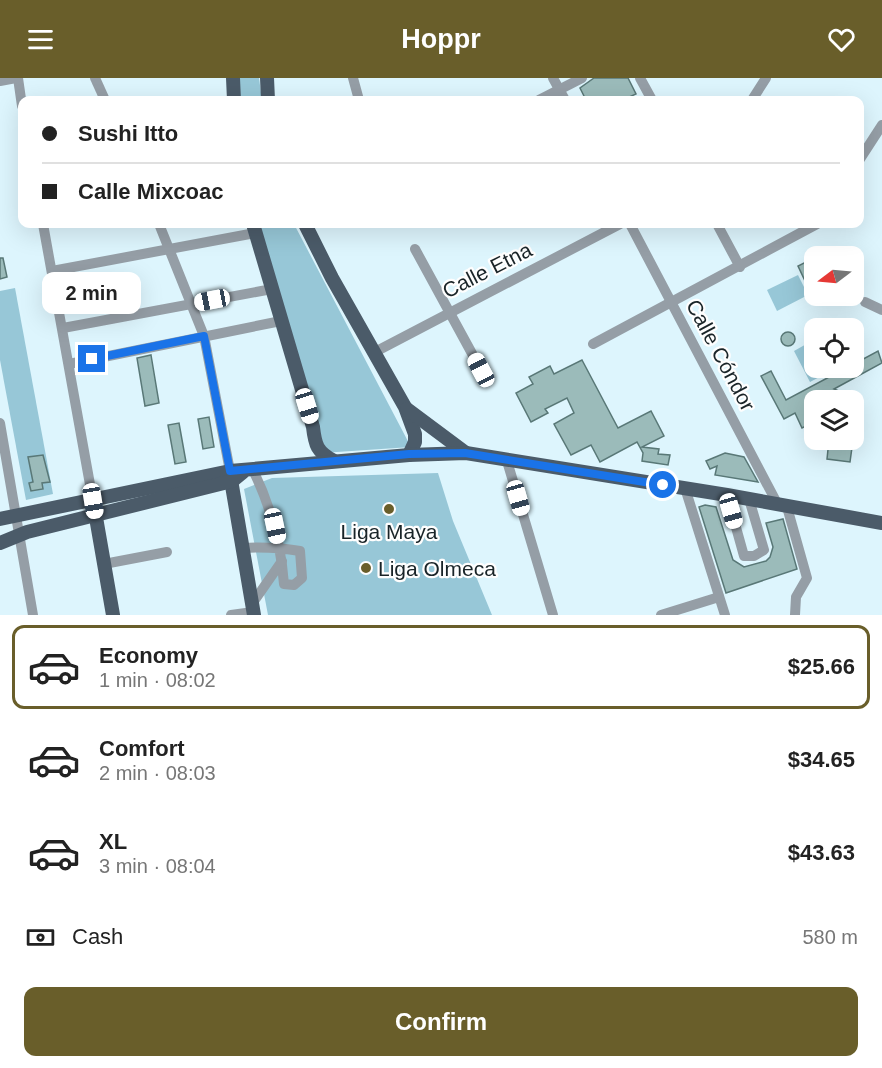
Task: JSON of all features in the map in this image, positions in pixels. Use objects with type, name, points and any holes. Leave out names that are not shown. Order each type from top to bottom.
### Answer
[{"type":"main road","points":[[233,78],[234,96]]},
{"type":"main road","points":[[267,78],[268,96]]},
{"type":"main road","points":[[254,228],[313,427],[314,442],[320,454],[336,462]]},
{"type":"main road","points":[[307,228],[373,353],[405,407],[416,441],[409,454]]},
{"type":"main road","points":[[405,407],[465,453]]},
{"type":"main road","points":[[297,464],[314,442]]},
{"type":"main road","points":[[0,543],[94,508],[239,474],[297,464],[409,454],[465,453],[727,495],[882,523]]},
{"type":"main road","points":[[239,474],[243,548],[253,610]]},
{"type":"main road","points":[[0,519],[94,508]]},
{"type":"main road","points":[[94,508],[113,615]]},
{"type":"street","points":[[0,81],[17,78],[20,96]]},
{"type":"street","points":[[94,78],[103,96]]},
{"type":"street","points":[[353,78],[357,96]]},
{"type":"street","points":[[553,78],[563,96]]},
{"type":"street","points":[[547,96],[582,78]]},
{"type":"street","points":[[640,78],[650,96]]},
{"type":"street","points":[[754,96],[764,79]]},
{"type":"street","points":[[864,153],[882,125]]},
{"type":"street","points":[[44,228],[94,508]]},
{"type":"street","points":[[161,228],[204,336],[239,474],[272,513],[281,556],[253,610],[231,615]]},
{"type":"street","points":[[52,271],[170,249],[254,228]]},
{"type":"street","name":"Calle Etna","points":[[373,353],[612,228]]},
{"type":"street","name":"Calle Cóndor","points":[[632,228],[782,506],[807,578],[796,597],[795,615]]},
{"type":"street","points":[[719,228],[740,267]]},
{"type":"street","points":[[593,344],[810,228]]},
{"type":"street","points":[[415,249],[481,370]]},
{"type":"street","points":[[63,328],[272,288]]},
{"type":"street","points":[[866,302],[882,310]]},
{"type":"street","points":[[69,364],[281,321]]},
{"type":"street","points":[[0,423],[14,516],[33,615]]},
{"type":"street","points":[[507,461],[553,615]]},
{"type":"street","points":[[685,488],[724,615]]},
{"type":"street","points":[[727,495],[744,556],[754,556],[764,550],[749,499]]},
{"type":"street","points":[[243,548],[281,556]]},
{"type":"street","points":[[104,564],[167,552]]},
{"type":"street","points":[[661,615],[719,597]]},
{"type":"shaded area","points":[[238,78],[259,78],[261,96],[239,96]]},
{"type":"shaded area","points":[[258,228],[296,228],[411,447],[322,453],[319,428]]},
{"type":"shaded area","points":[[798,275],[804,287],[804,297],[777,311],[767,290]]},
{"type":"shaded area","points":[[15,288],[53,494],[26,500],[0,360],[0,291]]},
{"type":"shaded area","points":[[804,345],[804,370],[794,351]]},
{"type":"shaded area","name":"Liga Olmeca","points":[[438,473],[453,521],[492,615],[268,615],[244,489],[272,478]]},
{"type":"building","points":[[594,78],[628,78],[636,94],[632,96],[584,96],[580,88]]},
{"type":"building","points":[[0,258],[3,258],[7,277],[0,279]]},
{"type":"building","points":[[804,263],[804,279],[798,266]]},
{"type":"building","points":[[788,332],[793,334],[795,339],[793,344],[788,346],[783,344],[781,339],[783,334]]},
{"type":"building","points":[[878,351],[882,363],[864,373],[864,359]]},
{"type":"building","points":[[151,355],[159,403],[145,406],[137,358]]},
{"type":"building","points":[[582,360],[618,428],[651,411],[664,436],[642,447],[659,449],[658,454],[670,455],[668,465],[642,461],[643,453],[637,442],[600,462],[591,445],[571,455],[554,424],[574,413],[567,398],[545,409],[548,413],[531,422],[516,393],[533,384],[529,377],[550,366],[554,374]]},
{"type":"building","points":[[771,371],[786,400],[804,390],[804,427],[802,428],[795,413],[784,419],[761,376]]},
{"type":"building","points":[[827,378],[854,378],[834,389],[836,390],[805,390]]},
{"type":"building","points":[[209,417],[214,447],[203,449],[198,419]]},
{"type":"building","points":[[179,423],[186,462],[175,464],[168,425]]},
{"type":"building","points":[[828,450],[852,450],[850,462],[827,459]]},
{"type":"building","points":[[725,453],[744,457],[758,482],[715,475],[717,466],[710,469],[706,461]]},
{"type":"building","points":[[43,455],[50,482],[42,483],[43,489],[31,491],[29,483],[33,482],[28,457]]},
{"type":"building","points":[[705,505],[716,507],[733,560],[744,567],[766,561],[770,557],[773,547],[766,523],[783,519],[797,569],[726,593],[699,507]]},
{"type":"place","name":"Liga Maya","points":[[389,509]]},
{"type":"place","name":"Liga Olmeca","points":[[366,568]]},
{"type":"route","points":[[92,359],[204,336],[230,471],[243,472],[266,466],[336,462],[409,454],[465,453],[663,485]]}]
